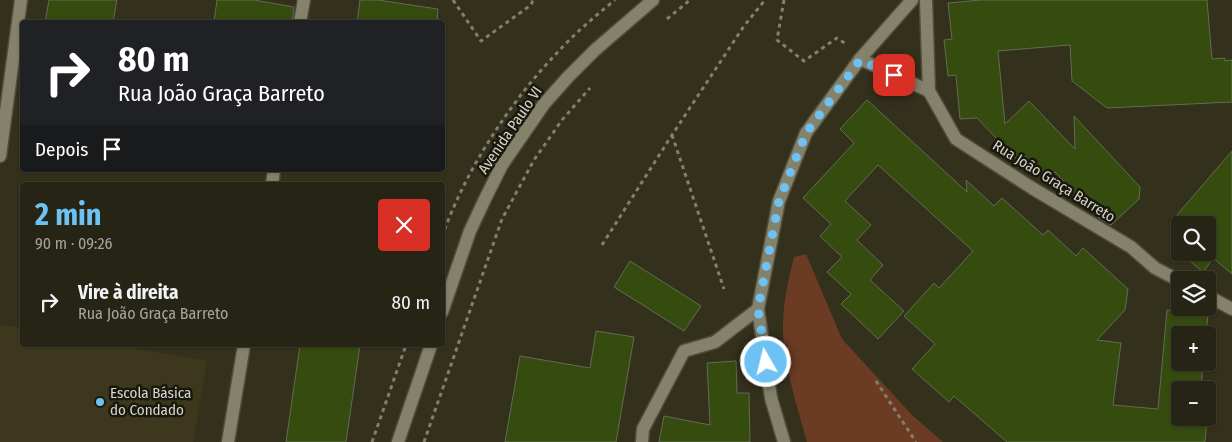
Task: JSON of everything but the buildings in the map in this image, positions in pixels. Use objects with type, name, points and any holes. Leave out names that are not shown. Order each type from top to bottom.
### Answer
[{"type":"street","points":[[0,156],[21,0]]},
{"type":"street","points":[[300,20],[304,0]]},
{"type":"street","name":"Avenida Paulo VI","points":[[445,303],[470,231],[502,165],[544,104],[568,77],[594,50],[653,0]]},
{"type":"street","points":[[784,442],[771,398],[758,309],[779,201],[806,133],[860,60],[912,0]]},
{"type":"street","name":"Rua João Graça Barreto","points":[[926,0],[929,91],[956,139],[1032,188],[1131,247],[1155,268],[1171,276]]},
{"type":"street","points":[[860,60],[929,91]]},
{"type":"street","points":[[1216,300],[1232,309]]},
{"type":"street","points":[[642,442],[644,429],[684,351],[715,342],[758,309]]},
{"type":"street","points":[[228,442],[244,347]]},
{"type":"street","points":[[398,442],[430,347]]},
{"type":"path","points":[[453,0],[481,40],[531,5],[533,0]]},
{"type":"path","points":[[660,25],[690,0]]},
{"type":"path","points":[[602,245],[744,26],[765,0]]},
{"type":"path","points":[[784,0],[777,40],[804,61],[837,38],[849,46]]},
{"type":"path","points":[[424,442],[502,219],[534,160],[562,120],[594,84]]},
{"type":"path","points":[[672,135],[724,289]]},
{"type":"path","points":[[372,442],[405,347]]},
{"type":"path","points":[[876,381],[916,442]]},
{"type":"shaded area","points":[[806,254],[842,339],[913,416],[943,442],[807,442],[789,374],[783,333],[783,314],[794,257]]},
{"type":"shaded area","name":"Escola Básica do Condado","points":[[0,324],[20,328],[20,347],[127,347],[207,361],[193,442],[0,442]]},
{"type":"place","name":"Escola Básica do Condado","points":[[100,402]]},
{"type":"route","points":[[766,362],[758,309],[779,201],[806,133],[860,60],[894,75]]}]
